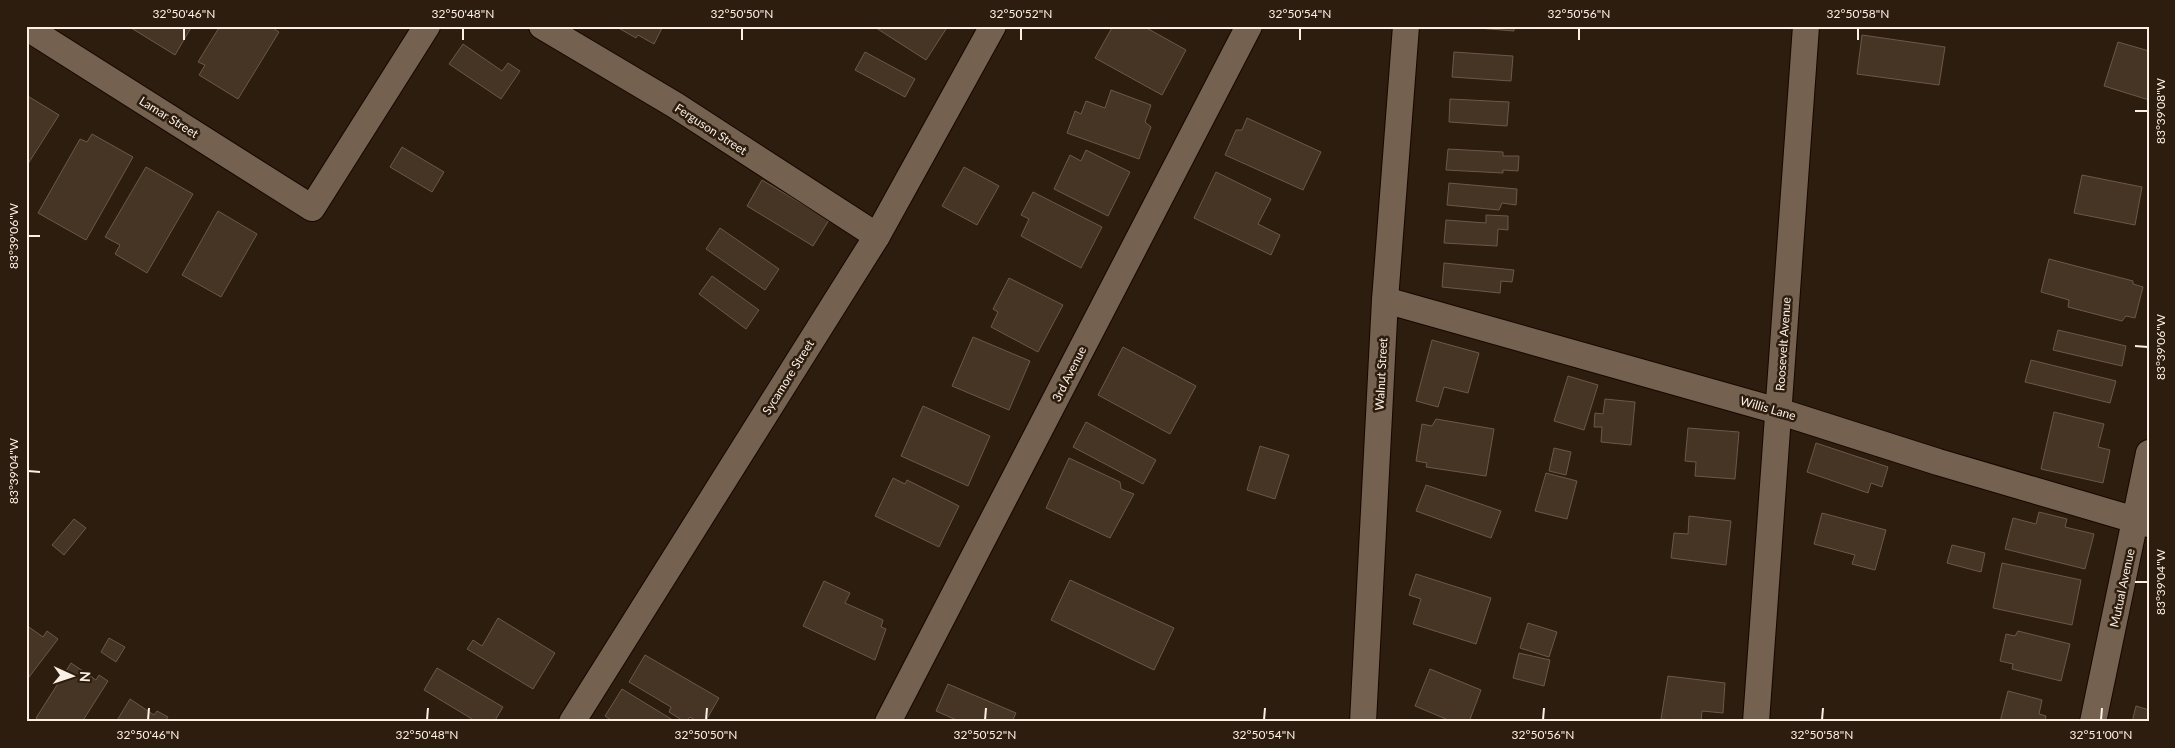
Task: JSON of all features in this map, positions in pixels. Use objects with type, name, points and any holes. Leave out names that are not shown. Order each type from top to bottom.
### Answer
[{"type":"street","name":"Lamar Street","points":[[26,27],[312,208],[428,26]]},
{"type":"street","name":"Ferguson Street","points":[[542,26],[675,105],[877,236]]},
{"type":"street","name":"Sycamore Street","points":[[572,722],[877,236],[994,26]]},
{"type":"street","name":"3rd Avenue","points":[[888,722],[1249,26]]},
{"type":"street","name":"Walnut Street","points":[[1363,722],[1385,300],[1406,26]]},
{"type":"street","name":"Roosevelt Avenue","points":[[1756,722],[1806,26]]},
{"type":"street","name":"Willis Lane","points":[[1385,300],[1778,411],[1938,462],[2142,522]]},
{"type":"street","name":"Mutual Avenue","points":[[2093,722],[2142,522],[2149,454]]},
{"type":"building","points":[[128,26],[192,26],[175,55]]},
{"type":"building","points":[[220,26],[270,26],[279,32],[238,99],[199,75],[205,65],[198,62]]},
{"type":"building","points":[[615,26],[663,26],[654,44],[638,35],[636,38]]},
{"type":"building","points":[[873,26],[948,26],[926,60]]},
{"type":"building","points":[[1113,26],[1143,26],[1186,50],[1162,95],[1095,58]]},
{"type":"building","points":[[1454,26],[1514,26],[1514,31]]},
{"type":"building","points":[[1862,35],[1945,47],[1939,85],[1857,74]]},
{"type":"building","points":[[2118,42],[2149,51],[2149,100],[2104,86]]},
{"type":"building","points":[[463,44],[502,71],[508,63],[520,71],[501,99],[449,64]]},
{"type":"building","points":[[865,52],[915,79],[905,97],[855,70]]},
{"type":"building","points":[[1454,52],[1513,56],[1511,81],[1452,77]]},
{"type":"building","points":[[1111,90],[1151,105],[1145,122],[1151,127],[1139,159],[1067,133],[1075,111],[1081,114],[1086,101],[1105,108]]},
{"type":"building","points":[[26,95],[59,115],[26,167]]},
{"type":"building","points":[[1450,99],[1509,102],[1507,126],[1449,122]]},
{"type":"building","points":[[1247,118],[1321,152],[1303,190],[1225,155],[1236,130],[1242,130]]},
{"type":"building","points":[[92,134],[133,157],[86,240],[38,213],[80,139],[87,142]]},
{"type":"building","points":[[402,147],[444,172],[432,192],[390,167]]},
{"type":"building","points":[[1448,149],[1503,152],[1503,156],[1519,156],[1518,171],[1503,170],[1503,173],[1446,170]]},
{"type":"building","points":[[1086,150],[1130,172],[1108,216],[1054,189],[1070,155],[1081,161]]},
{"type":"building","points":[[146,167],[193,194],[147,273],[115,254],[120,245],[105,237]]},
{"type":"building","points":[[964,167],[999,186],[977,225],[942,206]]},
{"type":"building","points":[[1216,172],[1271,199],[1258,224],[1280,235],[1271,255],[1194,218]]},
{"type":"building","points":[[2082,175],[2142,187],[2135,225],[2074,213]]},
{"type":"building","points":[[762,180],[829,220],[813,246],[747,206]]},
{"type":"building","points":[[1449,183],[1517,189],[1516,205],[1502,203],[1499,210],[1447,205]]},
{"type":"building","points":[[1033,192],[1102,227],[1081,268],[1021,236],[1029,219],[1021,215]]},
{"type":"building","points":[[218,211],[257,234],[221,297],[182,275]]},
{"type":"building","points":[[1486,215],[1508,216],[1508,230],[1498,229],[1497,246],[1444,243],[1446,220],[1486,223]]},
{"type":"building","points":[[720,228],[779,269],[765,290],[706,249]]},
{"type":"building","points":[[2049,259],[2133,281],[2133,284],[2143,287],[2135,318],[2126,316],[2122,321],[2068,307],[2069,300],[2041,292]]},
{"type":"building","points":[[1444,263],[1514,270],[1512,282],[1501,281],[1500,293],[1442,287]]},
{"type":"building","points":[[712,276],[759,310],[746,329],[699,294]]},
{"type":"building","points":[[1009,278],[1063,305],[1038,352],[991,327],[998,312],[993,309]]},
{"type":"building","points":[[2058,330],[2126,346],[2122,366],[2053,350]]},
{"type":"building","points":[[973,337],[1030,361],[1009,410],[952,386]]},
{"type":"building","points":[[1432,340],[1479,353],[1468,393],[1444,387],[1438,407],[1416,401]]},
{"type":"building","points":[[1123,347],[1196,386],[1170,434],[1098,395]]},
{"type":"building","points":[[2031,360],[2116,381],[2110,403],[2025,382]]},
{"type":"building","points":[[1568,376],[1598,385],[1584,430],[1554,421]]},
{"type":"building","points":[[1605,399],[1635,402],[1631,445],[1601,442],[1602,427],[1594,427],[1595,413],[1603,414]]},
{"type":"building","points":[[923,406],[990,436],[968,486],[901,456]]},
{"type":"building","points":[[2054,412],[2104,424],[2098,447],[2110,450],[2103,483],[2041,469]]},
{"type":"building","points":[[1436,419],[1494,429],[1486,476],[1426,467],[1427,463],[1416,461],[1422,424],[1432,426]]},
{"type":"building","points":[[1086,422],[1156,460],[1143,484],[1073,447]]},
{"type":"building","points":[[1688,428],[1739,432],[1735,479],[1695,476],[1696,462],[1685,461]]},
{"type":"building","points":[[1816,443],[1888,467],[1882,487],[1871,483],[1868,493],[1807,472]]},
{"type":"building","points":[[1260,446],[1289,455],[1275,499],[1247,490]]},
{"type":"building","points":[[1554,448],[1571,452],[1566,475],[1549,471]]},
{"type":"building","points":[[1069,458],[1120,482],[1121,489],[1134,494],[1110,538],[1046,508]]},
{"type":"building","points":[[1546,473],[1577,481],[1567,519],[1535,511]]},
{"type":"building","points":[[893,478],[905,484],[907,480],[959,506],[939,547],[875,516]]},
{"type":"building","points":[[1426,485],[1501,511],[1491,538],[1416,511]]},
{"type":"building","points":[[2039,512],[2067,519],[2065,527],[2094,534],[2085,569],[2005,549],[2013,518],[2036,524]]},
{"type":"building","points":[[1822,513],[1886,530],[1875,570],[1852,564],[1855,555],[1814,544]]},
{"type":"building","points":[[1689,516],[1731,521],[1726,565],[1671,558],[1674,533],[1688,534]]},
{"type":"building","points":[[74,519],[86,528],[64,555],[52,545]]},
{"type":"building","points":[[1952,545],[1985,553],[1981,572],[1947,563]]},
{"type":"building","points":[[2002,563],[2081,580],[2072,625],[1993,608]]},
{"type":"building","points":[[1416,574],[1491,598],[1476,644],[1413,624],[1421,599],[1409,595]]},
{"type":"building","points":[[1070,580],[1174,628],[1154,670],[1051,620]]},
{"type":"building","points":[[824,581],[850,593],[845,603],[883,620],[881,627],[886,629],[875,660],[803,626]]},
{"type":"building","points":[[498,618],[555,653],[533,689],[467,649],[473,640],[482,646]]},
{"type":"building","points":[[1528,623],[1557,632],[1549,657],[1520,648]]},
{"type":"building","points":[[26,625],[43,637],[47,631],[58,639],[26,681]]},
{"type":"building","points":[[2018,631],[2070,644],[2061,681],[2012,669],[2013,664],[2000,661],[2006,634],[2015,636]]},
{"type":"building","points":[[109,638],[125,647],[116,662],[101,652]]},
{"type":"building","points":[[1519,653],[1550,660],[1544,686],[1513,678]]},
{"type":"building","points":[[645,655],[719,698],[705,722],[699,722],[690,717],[685,722],[669,712],[671,707],[629,682]]},
{"type":"building","points":[[71,663],[96,680],[99,675],[108,681],[82,722],[43,722],[36,718]]},
{"type":"building","points":[[437,668],[503,707],[494,722],[477,722],[424,690]]},
{"type":"building","points":[[1430,669],[1481,690],[1469,722],[1453,722],[1415,706]]},
{"type":"building","points":[[1668,676],[1725,683],[1723,713],[1702,711],[1701,722],[1661,719]]},
{"type":"building","points":[[948,684],[1016,713],[1012,722],[961,722],[936,711]]},
{"type":"building","points":[[622,689],[676,722],[614,722],[605,716]]},
{"type":"building","points":[[2008,691],[2042,700],[2039,714],[2046,716],[2045,722],[2000,722]]},
{"type":"building","points":[[130,699],[154,715],[157,711],[168,717],[165,722],[116,722]]},
{"type":"building","points":[[2136,706],[2149,710],[2149,722],[2132,722]]}]
